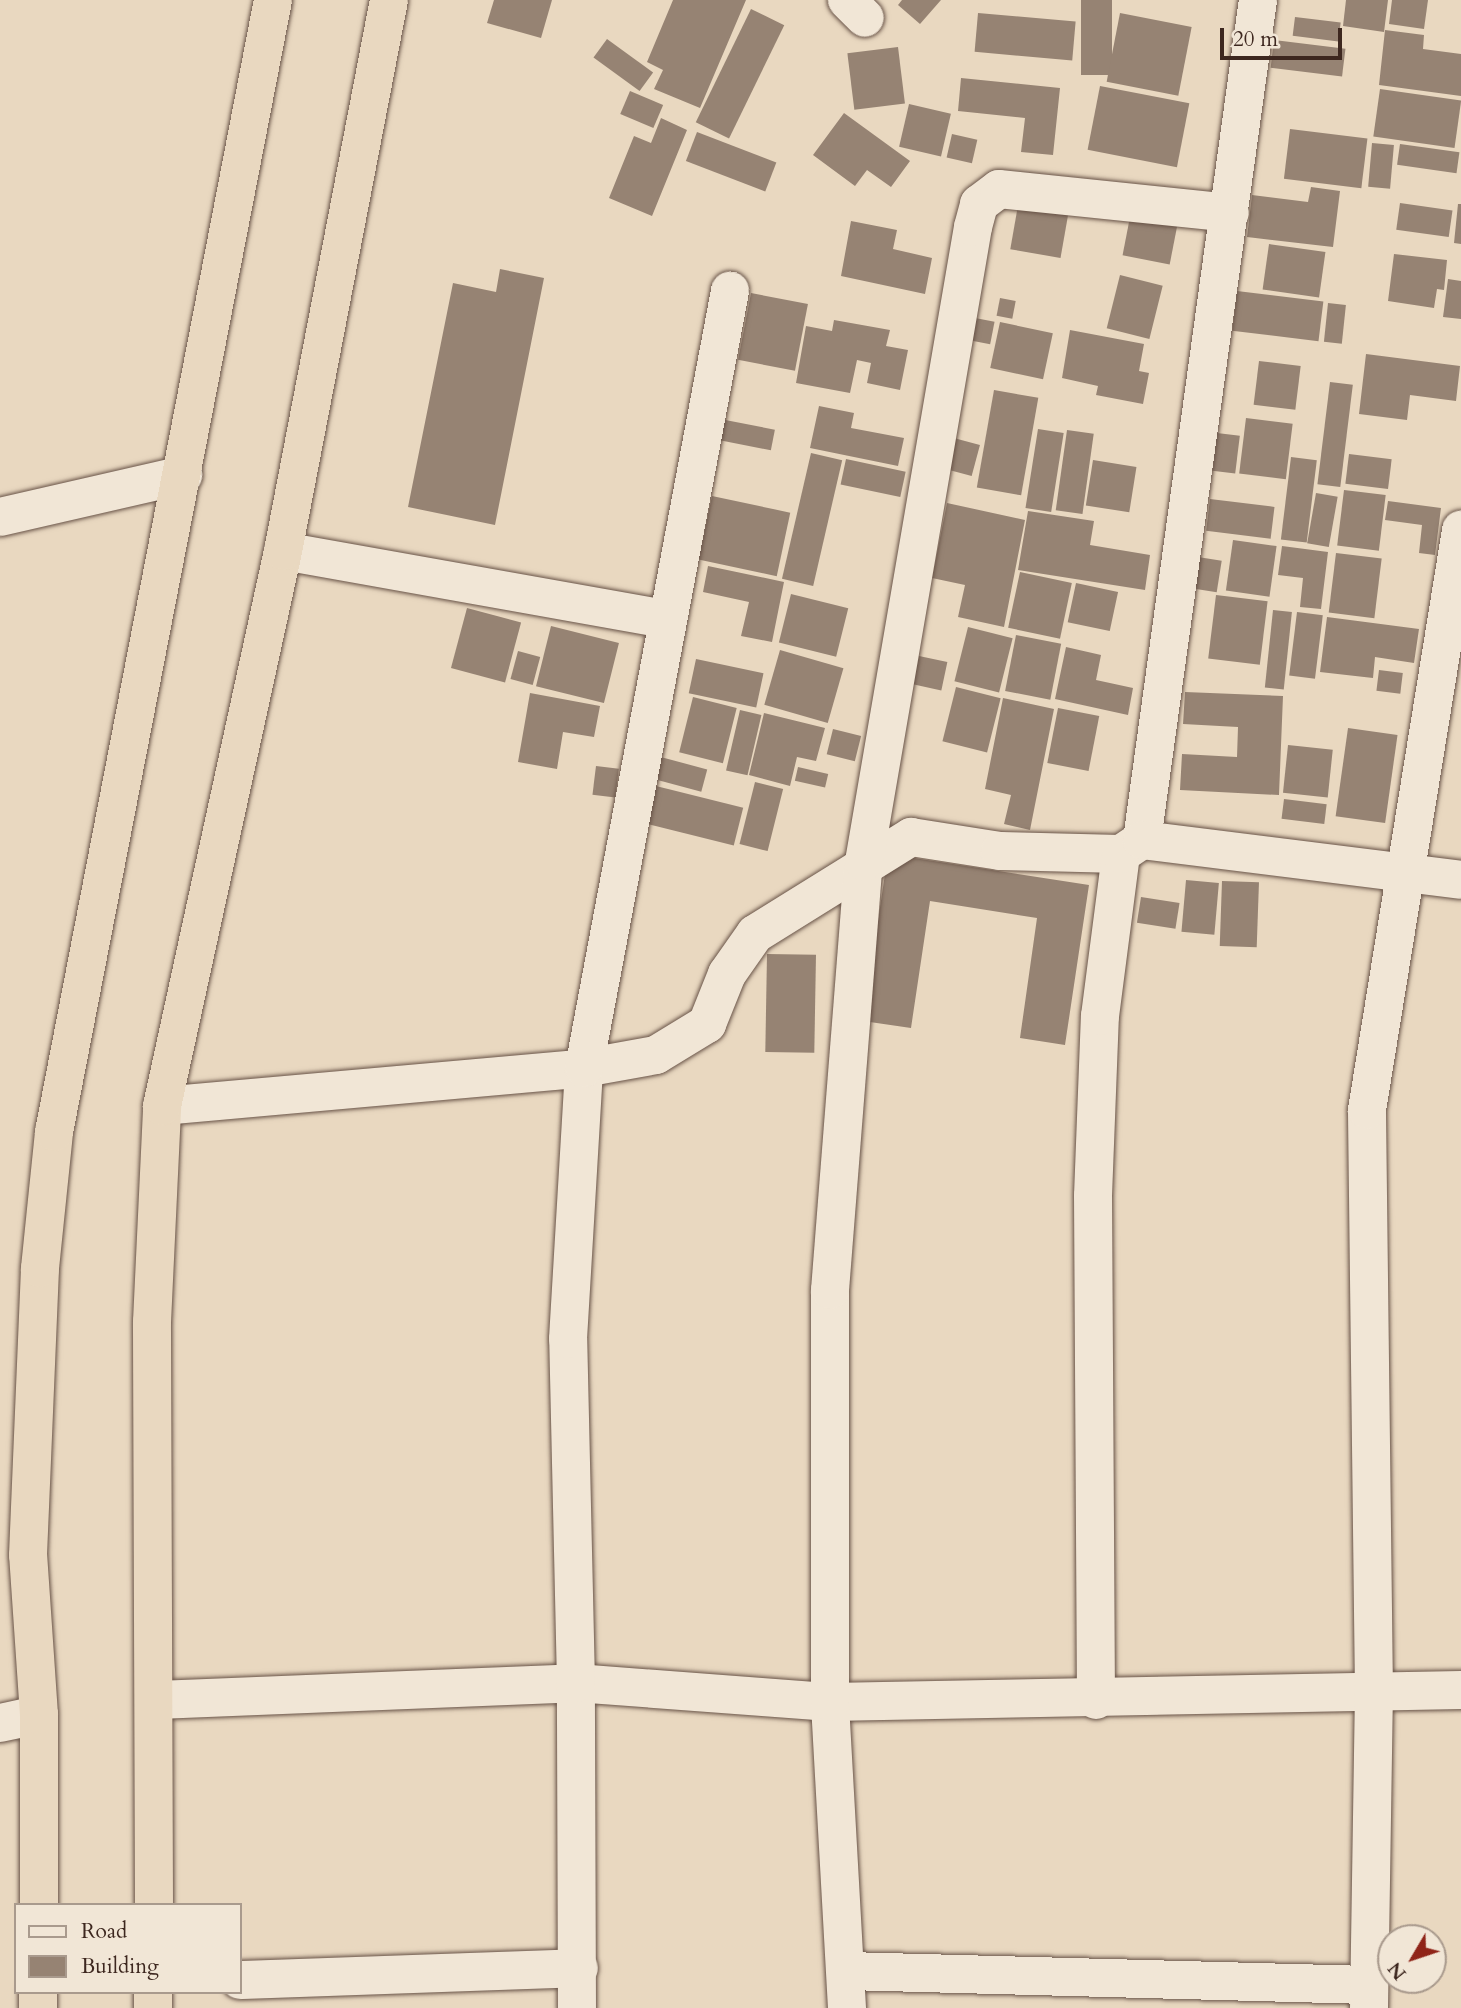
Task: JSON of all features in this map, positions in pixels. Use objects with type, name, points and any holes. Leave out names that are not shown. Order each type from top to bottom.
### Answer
[{"type":"highway","points":[[39,1903],[40,1715],[28,1555],[40,1268],[54,1132],[273,0]]},
{"type":"highway","points":[[154,1903],[157,1700],[152,1322],[162,1106],[283,551],[389,0]]},
{"type":"street","points":[[1096,1700],[1093,1196],[1100,1016],[1131,847],[1230,213],[1258,0]]},
{"type":"street","points":[[1230,213],[1019,188],[999,189],[979,204],[864,862],[830,1290],[830,1702],[847,1990],[1368,1996],[1374,1694],[1367,1110],[1461,530]]},
{"type":"street","points":[[577,2008],[579,1968],[576,1683],[568,1339],[584,1068],[666,618],[730,291]]},
{"type":"street","points":[[0,517],[183,475]]},
{"type":"street","points":[[283,551],[666,618]]},
{"type":"street","points":[[162,1106],[584,1068],[656,1055],[707,1024],[727,974],[755,934],[864,862],[911,837],[1000,851],[1131,847],[1461,880]]},
{"type":"street","points":[[157,1700],[576,1683],[830,1702],[1096,1700],[1461,1690]]},
{"type":"street","points":[[0,1723],[40,1715]]},
{"type":"street","points":[[242,1980],[579,1968]]},
{"type":"building","points":[[494,0],[552,0],[541,38],[487,23]]},
{"type":"building","points":[[673,0],[746,0],[700,108],[654,89],[663,70],[647,62]]},
{"type":"building","points":[[902,0],[941,0],[920,24],[898,5]]},
{"type":"building","points":[[1081,0],[1112,0],[1112,75],[1081,75]]},
{"type":"building","points":[[1346,0],[1388,0],[1384,32],[1343,26]]},
{"type":"building","points":[[1392,0],[1428,0],[1424,29],[1389,24]]},
{"type":"building","points":[[751,9],[784,25],[729,138],[696,122]]},
{"type":"building","points":[[978,13],[1076,22],[1072,60],[975,52]]},
{"type":"building","points":[[1120,13],[1192,27],[1178,96],[1107,82]]},
{"type":"building","points":[[1295,17],[1341,23],[1338,41],[1293,36]]},
{"type":"building","points":[[1385,30],[1424,35],[1423,49],[1461,54],[1461,96],[1379,85]]},
{"type":"building","points":[[607,39],[653,73],[640,91],[593,58]]},
{"type":"building","points":[[1274,40],[1345,49],[1342,77],[1271,68]]},
{"type":"building","points":[[898,47],[905,104],[854,110],[847,53]]},
{"type":"building","points":[[961,78],[1060,88],[1053,155],[1021,152],[1025,118],[958,111]]},
{"type":"building","points":[[1100,86],[1189,103],[1177,167],[1088,150]]},
{"type":"building","points":[[1380,89],[1461,100],[1455,148],[1373,137]]},
{"type":"building","points":[[630,91],[663,105],[653,128],[620,114]]},
{"type":"building","points":[[909,104],[951,114],[941,157],[899,147]]},
{"type":"building","points":[[844,113],[910,161],[891,187],[867,170],[855,186],[813,155]]},
{"type":"building","points":[[661,118],[687,130],[652,216],[609,198],[634,136],[651,143]]},
{"type":"building","points":[[1290,129],[1367,139],[1361,188],[1284,179]]},
{"type":"building","points":[[697,132],[776,162],[765,191],[686,161]]},
{"type":"building","points":[[952,134],[977,140],[972,163],[947,157]]},
{"type":"building","points":[[1372,143],[1394,145],[1390,189],[1368,187]]},
{"type":"building","points":[[1400,144],[1459,152],[1456,173],[1397,165]]},
{"type":"building","points":[[1311,187],[1340,191],[1333,247],[1247,237],[1252,195],[1308,202]]},
{"type":"building","points":[[1020,194],[1070,203],[1061,258],[1010,249]]},
{"type":"building","points":[[1400,203],[1452,210],[1449,237],[1396,230]]},
{"type":"building","points":[[1458,204],[1461,204],[1461,244],[1454,243]]},
{"type":"building","points":[[1130,217],[1177,226],[1170,264],[1123,255]]},
{"type":"building","points":[[851,221],[897,230],[893,249],[932,258],[925,294],[841,276]]},
{"type":"building","points":[[1269,244],[1325,252],[1319,297],[1263,290]]},
{"type":"building","points":[[1394,254],[1447,260],[1444,290],[1437,289],[1434,308],[1388,301]]},
{"type":"building","points":[[500,269],[544,278],[495,525],[408,507],[453,283],[496,292]]},
{"type":"building","points":[[1120,275],[1163,286],[1149,339],[1107,328]]},
{"type":"building","points":[[1448,279],[1461,281],[1461,319],[1443,317]]},
{"type":"building","points":[[1237,291],[1323,302],[1318,341],[1232,331]]},
{"type":"building","points":[[751,293],[808,304],[795,371],[738,360]]},
{"type":"building","points":[[1000,298],[1016,301],[1012,319],[997,316]]},
{"type":"building","points":[[1328,303],[1346,305],[1342,344],[1324,342]]},
{"type":"building","points":[[970,317],[995,322],[990,344],[966,340]]},
{"type":"building","points":[[834,320],[890,330],[886,346],[908,350],[900,390],[867,383],[871,363],[857,360],[850,393],[796,383],[806,326],[832,331]]},
{"type":"building","points":[[1000,322],[1053,333],[1043,379],[990,368]]},
{"type":"building","points":[[1070,330],[1144,344],[1139,371],[1149,373],[1143,404],[1096,395],[1098,386],[1062,378]]},
{"type":"building","points":[[1366,354],[1460,366],[1456,401],[1410,395],[1407,420],[1359,414]]},
{"type":"building","points":[[1259,361],[1301,366],[1295,410],[1254,405]]},
{"type":"building","points":[[1330,382],[1353,385],[1340,487],[1317,484]]},
{"type":"building","points":[[994,390],[1038,398],[1021,495],[977,487]]},
{"type":"building","points":[[819,406],[854,413],[851,428],[904,438],[898,466],[810,448]]},
{"type":"building","points":[[715,418],[775,430],[771,450],[711,439]]},
{"type":"building","points":[[1246,418],[1293,424],[1286,479],[1239,474]]},
{"type":"building","points":[[1038,429],[1064,433],[1051,512],[1025,508]]},
{"type":"building","points":[[1067,430],[1094,434],[1082,514],[1056,510]]},
{"type":"building","points":[[1217,433],[1240,436],[1235,474],[1212,471]]},
{"type":"building","points":[[950,437],[980,445],[972,476],[942,468]]},
{"type":"building","points":[[811,453],[842,460],[813,586],[782,579]]},
{"type":"building","points":[[1349,454],[1392,459],[1388,489],[1345,484]]},
{"type":"building","points":[[1291,457],[1317,460],[1307,543],[1281,539]]},
{"type":"building","points":[[846,459],[906,472],[900,497],[841,484]]},
{"type":"building","points":[[1093,460],[1136,467],[1129,512],[1086,505]]},
{"type":"building","points":[[1344,490],[1386,495],[1379,551],[1337,546]]},
{"type":"building","points":[[1316,493],[1338,497],[1329,547],[1307,543]]},
{"type":"building","points":[[712,496],[790,513],[777,576],[698,560]]},
{"type":"building","points":[[1210,499],[1275,507],[1271,539],[1206,531]]},
{"type":"building","points":[[1388,501],[1441,508],[1435,555],[1419,553],[1422,525],[1385,520]]},
{"type":"building","points":[[947,503],[1025,520],[1004,627],[958,617],[965,585],[932,578]]},
{"type":"building","points":[[1028,511],[1094,521],[1090,545],[1150,555],[1145,590],[1018,570]]},
{"type":"building","points":[[1233,540],[1277,546],[1269,597],[1226,591]]},
{"type":"building","points":[[1282,546],[1328,552],[1321,609],[1300,607],[1303,578],[1278,575]]},
{"type":"building","points":[[1336,553],[1382,559],[1374,618],[1329,613]]},
{"type":"building","points":[[1198,557],[1222,561],[1217,592],[1193,589]]},
{"type":"building","points":[[708,566],[784,582],[772,642],[741,636],[749,602],[703,592]]},
{"type":"building","points":[[1020,572],[1072,583],[1060,639],[1008,628]]},
{"type":"building","points":[[1076,583],[1118,592],[1110,631],[1068,622]]},
{"type":"building","points":[[791,594],[848,608],[836,657],[779,643]]},
{"type":"building","points":[[1216,595],[1268,601],[1260,665],[1208,659]]},
{"type":"building","points":[[467,608],[521,622],[505,682],[451,668]]},
{"type":"building","points":[[1273,610],[1292,612],[1284,690],[1265,688]]},
{"type":"building","points":[[1297,612],[1323,615],[1315,679],[1289,676]]},
{"type":"building","points":[[1327,617],[1419,629],[1414,663],[1375,657],[1373,678],[1320,672]]},
{"type":"building","points":[[551,626],[619,643],[604,703],[536,686]]},
{"type":"building","points":[[968,627],[1013,638],[999,692],[954,681]]},
{"type":"building","points":[[1016,635],[1061,644],[1050,700],[1005,691]]},
{"type":"building","points":[[1066,647],[1101,655],[1096,680],[1133,688],[1128,715],[1055,699]]},
{"type":"building","points":[[780,650],[843,668],[828,723],[764,705]]},
{"type":"building","points":[[518,651],[540,657],[533,685],[510,679]]},
{"type":"building","points":[[919,656],[947,662],[941,690],[913,684]]},
{"type":"building","points":[[696,659],[763,673],[756,708],[689,693]]},
{"type":"building","points":[[1379,670],[1403,673],[1400,694],[1376,691]]},
{"type":"building","points":[[956,687],[1001,698],[987,752],[942,741]]},
{"type":"building","points":[[1185,692],[1283,696],[1279,795],[1180,790],[1182,754],[1237,757],[1238,727],[1183,724]]},
{"type":"building","points":[[530,693],[600,706],[594,737],[563,732],[557,769],[518,762]]},
{"type":"building","points":[[693,697],[737,708],[723,763],[679,752]]},
{"type":"building","points":[[1003,698],[1054,709],[1030,830],[1004,824],[1011,795],[985,789]]},
{"type":"building","points":[[1058,708],[1099,716],[1089,771],[1047,763]]},
{"type":"building","points":[[740,710],[761,715],[747,775],[726,770]]},
{"type":"building","points":[[764,713],[825,728],[816,761],[797,757],[790,786],[749,775]]},
{"type":"building","points":[[1348,728],[1398,735],[1385,823],[1336,816]]},
{"type":"building","points":[[833,729],[861,736],[855,761],[827,754]]},
{"type":"building","points":[[1288,745],[1333,750],[1328,797],[1283,793]]},
{"type":"building","points":[[657,756],[707,769],[701,792],[651,778]]},
{"type":"building","points":[[596,766],[619,769],[615,798],[592,795]]},
{"type":"building","points":[[798,767],[828,774],[825,788],[795,781]]},
{"type":"building","points":[[755,782],[783,789],[768,851],[740,844]]},
{"type":"building","points":[[652,785],[743,808],[734,846],[643,823]]},
{"type":"building","points":[[1284,799],[1327,804],[1324,824],[1282,819]]},
{"type":"building","points":[[888,854],[1089,885],[1065,1045],[1020,1038],[1037,918],[930,901],[911,1028],[863,1021]]},
{"type":"building","points":[[1186,880],[1219,883],[1214,935],[1181,932]]},
{"type":"building","points":[[1222,881],[1259,882],[1257,947],[1220,946]]},
{"type":"building","points":[[1141,897],[1180,903],[1175,929],[1137,923]]},
{"type":"building","points":[[767,954],[816,955],[814,1053],[765,1052]]}]
